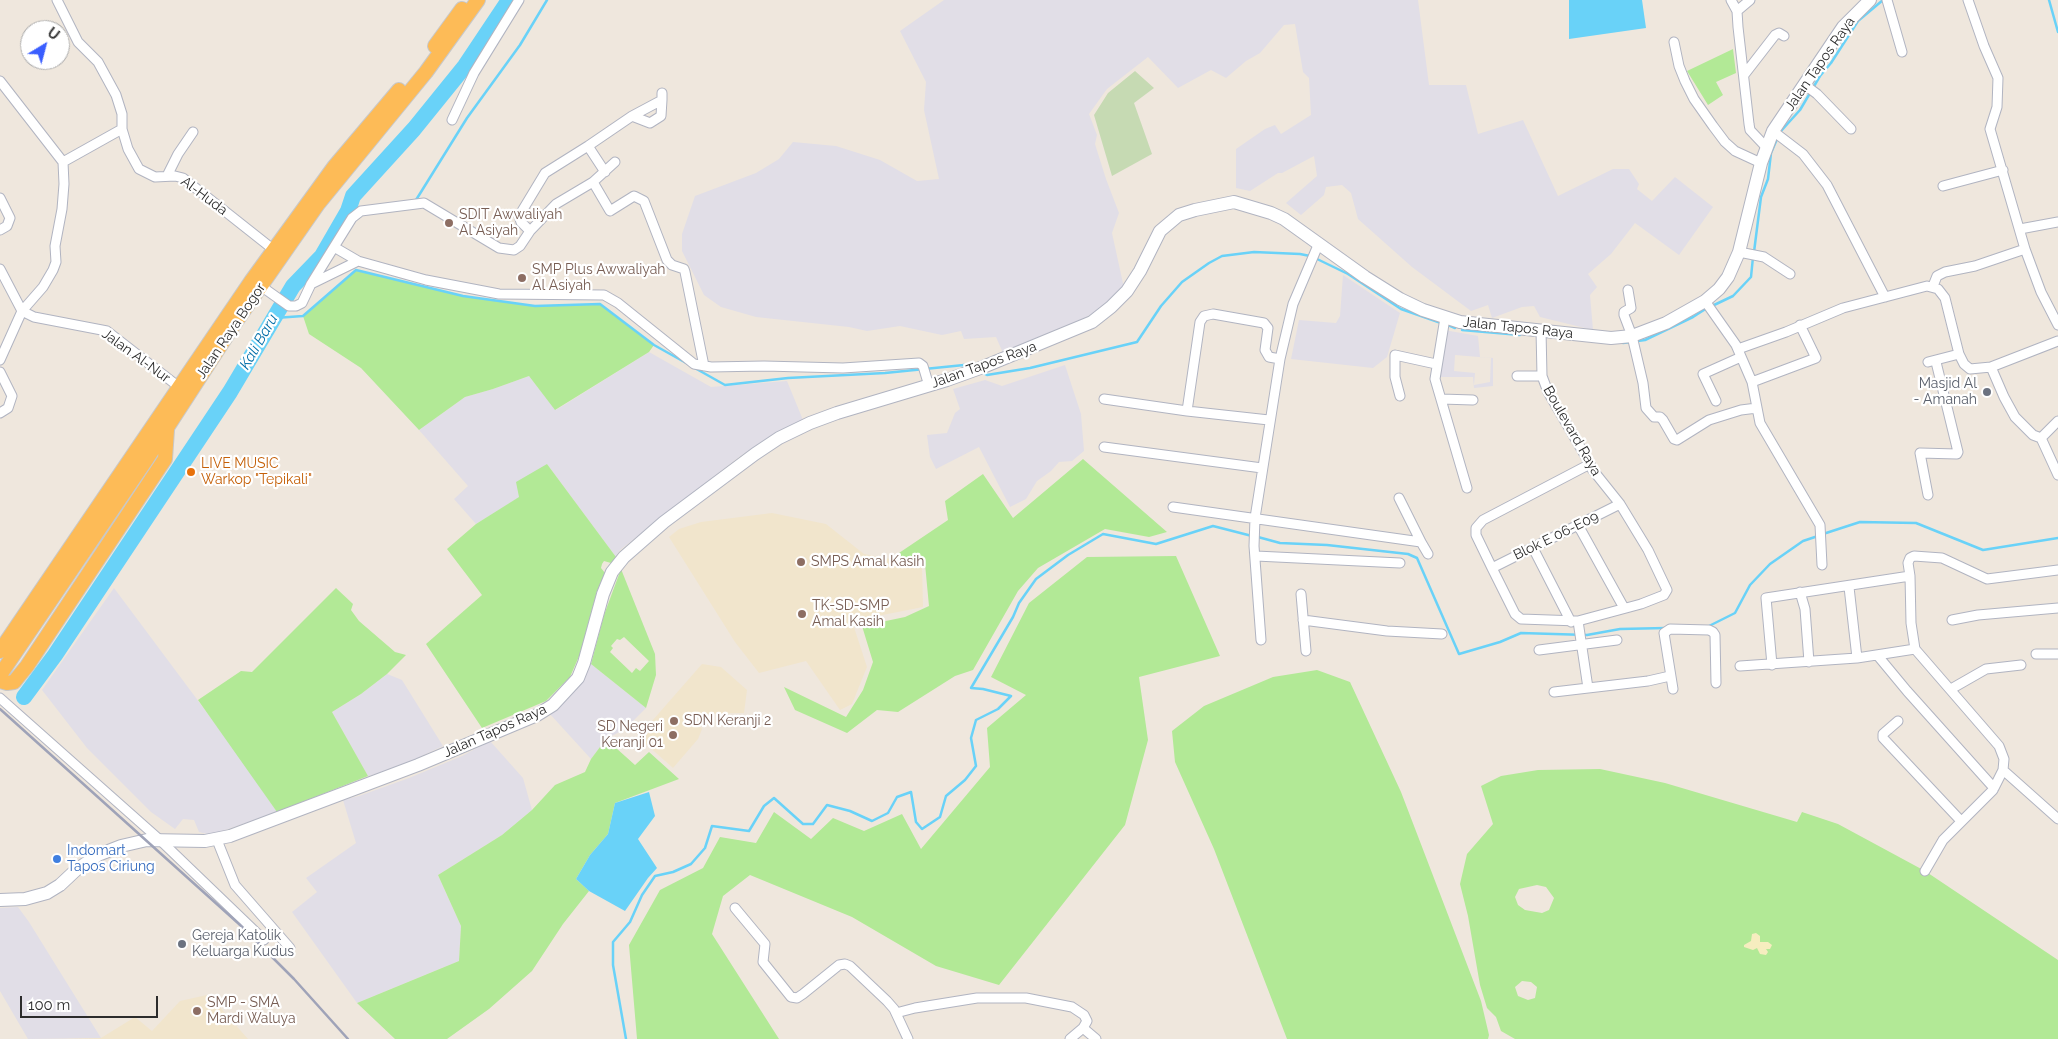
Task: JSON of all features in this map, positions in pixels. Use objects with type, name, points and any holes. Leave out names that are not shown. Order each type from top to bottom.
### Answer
[{"type":"highway","name":"Jalan Raya Bogor","points":[[256,283],[274,250],[324,181],[420,66],[467,0]]},
{"type":"highway","name":"Jalan Raya Bogor","points":[[0,675],[141,456],[152,429],[178,396],[256,283],[432,64],[478,0]]},
{"type":"highway","name":"Jalan Raya Bogor","points":[[0,651],[141,456],[168,427],[178,396]]},
{"type":"highway","points":[[0,681],[14,682],[27,666],[165,459],[168,427]]},
{"type":"highway","points":[[0,636],[123,458],[138,440],[152,429]]},
{"type":"main road","name":"Jalan Tapos Raya","points":[[0,900],[25,899],[47,893],[98,855],[131,843],[160,840],[191,842],[217,840],[418,765],[537,715],[553,705],[578,678],[603,594],[612,572],[624,557],[642,540],[779,438],[926,376],[977,369],[1092,322],[1127,291],[1140,271],[1160,231],[1179,215],[1210,205],[1234,202],[1246,204],[1284,219],[1316,248],[1443,324],[1484,326],[1541,334],[1633,341],[1706,303],[1728,277],[1744,253],[1761,163],[1773,131],[1806,86],[1843,27],[1870,0]]},
{"type":"street","name":"Al-Huda","points":[[57,0],[78,42],[98,62],[116,95],[122,114],[122,129],[128,149],[139,169],[155,177],[175,176],[183,178],[274,250]]},
{"type":"street","points":[[452,120],[474,73],[519,0]]},
{"type":"street","points":[[1731,0],[1737,11],[1750,130],[1766,147]]},
{"type":"street","points":[[1737,11],[1750,0]]},
{"type":"street","points":[[1968,0],[1981,38],[1998,78],[1997,107],[1990,128],[2025,249],[2041,292],[2058,325]]},
{"type":"street","points":[[1887,1],[1902,52]]},
{"type":"street","points":[[1744,75],[1775,35],[1779,33],[1784,36]]},
{"type":"street","points":[[1674,42],[1685,81],[1694,99],[1713,126],[1725,142],[1761,163]]},
{"type":"street","points":[[0,81],[63,162],[63,201],[55,246],[56,262],[43,287],[22,311],[0,360]]},
{"type":"street","points":[[1806,86],[1817,94],[1851,129]]},
{"type":"street","points":[[530,231],[521,222],[519,216],[540,179],[550,169],[588,146],[632,116],[662,97],[661,116],[650,123],[632,116]]},
{"type":"street","points":[[63,162],[122,129]]},
{"type":"street","points":[[1773,131],[1803,154],[1827,184],[1885,297]]},
{"type":"street","points":[[167,176],[178,154],[193,132]]},
{"type":"street","points":[[588,146],[605,172]]},
{"type":"street","points":[[256,283],[289,306],[302,303],[311,284],[352,218],[361,211],[417,204],[430,206],[499,248],[506,250],[517,248],[530,231],[556,204],[593,182],[615,162]]},
{"type":"street","points":[[1943,186],[2003,170]]},
{"type":"street","points":[[593,182],[610,211],[634,196],[644,201],[667,260],[672,265],[684,269],[704,366]]},
{"type":"street","points":[[0,198],[10,222],[0,230]]},
{"type":"street","points":[[2020,229],[2058,222]]},
{"type":"street","points":[[334,247],[358,261],[426,280],[499,294],[604,295],[618,303],[692,363],[704,366],[843,368],[919,363],[926,376]]},
{"type":"street","points":[[1261,640],[1254,546],[1262,468],[1280,359],[1293,304],[1316,248]]},
{"type":"street","points":[[1933,286],[1937,276],[1945,272],[1974,266],[2025,249]]},
{"type":"street","points":[[1744,253],[1761,256],[1790,274]]},
{"type":"street","points":[[311,284],[358,261]]},
{"type":"street","points":[[0,269],[22,311]]},
{"type":"street","points":[[1716,401],[1703,374],[1740,353],[1842,308],[1924,286],[1933,286],[1946,298],[1959,354],[1964,364],[1970,369],[1991,367],[2058,341]]},
{"type":"street","points":[[1628,290],[1631,308],[1624,312],[1624,315],[1633,341],[1643,383],[1646,408],[1654,417],[1660,417],[1663,420],[1674,439],[1677,440],[1709,420],[1741,410],[1757,408]]},
{"type":"street","points":[[1706,303],[1740,353],[1752,382],[1760,423],[1820,525],[1822,565]]},
{"type":"street","name":"Jalan Al-Nur","points":[[22,311],[34,317],[107,331],[178,396]]},
{"type":"street","points":[[1187,411],[1200,322],[1204,316],[1212,314],[1264,323],[1268,328],[1265,350],[1269,356],[1280,359]]},
{"type":"street","points":[[1443,324],[1436,364],[1436,379],[1467,488]]},
{"type":"street","points":[[1752,382],[1816,358],[1800,325]]},
{"type":"street","points":[[1541,334],[1542,376]]},
{"type":"street","points":[[1928,494],[1920,453],[1957,454],[1958,452],[1932,362],[1959,354]]},
{"type":"street","points":[[1400,396],[1396,377],[1396,355],[1436,364]]},
{"type":"street","points":[[1991,367],[2015,418],[2033,435],[2041,438],[2058,475]]},
{"type":"street","points":[[0,372],[12,396],[8,408],[0,413]]},
{"type":"street","name":"Boulevard Raya","points":[[1517,376],[1542,376],[1590,464],[1620,504],[1648,550],[1667,588],[1663,596],[1624,608]]},
{"type":"street","points":[[1104,398],[1187,411],[1269,420]]},
{"type":"street","points":[[1441,399],[1473,400]]},
{"type":"street","points":[[2041,438],[2058,421]]},
{"type":"street","points":[[1104,447],[1262,468]]},
{"type":"street","points":[[1578,525],[1624,608],[1576,623],[1528,620],[1518,616],[1476,535],[1478,525],[1483,520],[1590,464]]},
{"type":"street","points":[[1398,498],[1428,554]]},
{"type":"street","name":"Blok E 06-E09","points":[[1492,568],[1620,504]]},
{"type":"street","points":[[1172,507],[1255,522],[1421,542]]},
{"type":"street","points":[[1533,548],[1576,623],[1588,688]]},
{"type":"street","points":[[1256,556],[1400,563]]},
{"type":"street","points":[[1925,871],[1943,840],[1960,821],[1979,806],[1994,788],[2003,770],[2004,760],[1999,746],[1915,648],[1911,623],[1908,563],[1910,558],[1914,556],[1942,558],[1987,579],[2058,570]]},
{"type":"street","points":[[1772,665],[1766,598],[1849,587],[1910,576]]},
{"type":"street","points":[[1849,587],[1856,658]]},
{"type":"street","points":[[1800,592],[1805,609],[1809,662]]},
{"type":"street","points":[[1301,594],[1306,651]]},
{"type":"street","points":[[1952,620],[1978,615],[2058,608]]},
{"type":"street","points":[[1303,620],[1387,631],[1442,634]]},
{"type":"street","points":[[1673,689],[1664,638],[1666,631],[1678,628],[1709,630],[1714,635],[1716,683]]},
{"type":"street","points":[[1539,650],[1580,641],[1617,640]]},
{"type":"street","points":[[1740,666],[1878,656],[1915,648]]},
{"type":"street","points":[[2036,654],[2058,654]]},
{"type":"street","points":[[1878,656],[1994,788]]},
{"type":"street","points":[[1951,689],[1986,669],[2021,665]]},
{"type":"street","points":[[1554,692],[1648,681],[1670,676]]},
{"type":"street","points":[[0,698],[160,840],[264,940]]},
{"type":"street","points":[[1898,721],[1883,734],[1883,738],[1960,821]]},
{"type":"street","points":[[2003,770],[2057,817]]},
{"type":"street","points":[[217,840],[235,885],[290,948]]},
{"type":"street","points":[[735,908],[764,944],[762,962],[791,997],[797,998],[839,965],[845,964],[850,966],[887,1001],[896,1013],[908,1039]]},
{"type":"street","points":[[896,1013],[976,998],[1018,997],[1072,1007],[1084,1015],[1087,1021],[1083,1028],[1070,1039]]},
{"type":"street","points":[[1083,1028],[1096,1039]]},
{"type":"shaded area","points":[[944,0],[1418,0],[1429,85],[1466,85],[1478,134],[1523,120],[1558,196],[1613,169],[1629,169],[1639,184],[1637,189],[1652,201],[1675,177],[1713,207],[1679,255],[1635,223],[1611,254],[1588,274],[1597,287],[1590,295],[1593,330],[1540,317],[1534,306],[1522,307],[1492,318],[1488,305],[1471,311],[1412,267],[1358,219],[1351,193],[1342,185],[1326,187],[1324,195],[1301,215],[1286,203],[1317,176],[1314,156],[1282,173],[1278,173],[1250,191],[1236,188],[1236,149],[1265,129],[1275,125],[1281,134],[1311,115],[1309,78],[1303,72],[1295,24],[1284,25],[1260,53],[1246,61],[1226,78],[1211,70],[1178,88],[1148,57],[1107,89],[1089,114],[1097,135],[1095,144],[1119,213],[1112,233],[1124,288],[1099,310],[1076,323],[1003,353],[996,337],[964,339],[961,331],[942,335],[900,326],[867,331],[849,327],[756,317],[721,307],[704,295],[682,251],[682,234],[695,196],[756,173],[779,159],[793,142],[836,146],[880,160],[917,181],[939,179],[924,110],[926,82],[900,31]]},
{"type":"shaded area","points":[[1343,275],[1400,313],[1387,357],[1373,368],[1291,359],[1299,320],[1336,323],[1340,316]]},
{"type":"shaded area","points":[[1444,330],[1478,336],[1480,357],[1493,358],[1493,386],[1474,388],[1473,377],[1439,377]],"holes":[[[1455,355],[1491,358],[1490,382],[1474,385],[1475,373],[1454,371]]]},
{"type":"shaded area","points":[[649,352],[711,387],[787,381],[803,420],[772,435],[739,457],[620,550],[616,557],[547,464],[520,497],[476,524],[454,499],[468,486],[419,430],[465,397],[529,376],[556,410]]},
{"type":"shaded area","points":[[1065,365],[1081,414],[1084,451],[1072,461],[1059,462],[1051,471],[1037,481],[1026,499],[1010,507],[979,447],[936,469],[930,457],[927,435],[947,433],[955,413],[960,409],[953,389],[985,380],[1002,386]]},
{"type":"shaded area","name":"TK-SD-SMP Amal Kasih","points":[[772,513],[826,524],[864,554],[922,565],[923,607],[852,621],[867,667],[852,704],[840,710],[806,661],[759,673],[735,642],[669,537],[679,529],[701,522]]},
{"type":"shaded area","points":[[114,588],[243,761],[277,812],[211,835],[199,832],[194,820],[183,819],[175,829],[151,812],[87,748],[42,690]]},
{"type":"shaded area","points":[[591,664],[646,708],[625,729],[606,739],[591,759],[549,713],[584,676]]},
{"type":"shaded area","name":"SDN Keranji 2","points":[[702,664],[721,667],[747,690],[744,713],[690,714],[702,729],[698,739],[673,768],[638,737]]},
{"type":"shaded area","points":[[387,674],[402,680],[443,746],[394,769],[368,776],[332,712],[361,694]]},
{"type":"shaded area","points":[[490,741],[523,778],[532,810],[502,835],[438,875],[461,926],[459,961],[357,1003],[292,912],[317,892],[306,878],[356,843],[343,800],[409,778],[462,756]]},
{"type":"shaded area","points":[[18,907],[101,1038],[28,1039],[0,991],[0,908]]},
{"type":"shaded area","name":"SMP - SMA Mardi Waluya","points":[[207,995],[248,1039],[66,1039],[101,1038],[135,1017],[152,1031],[180,1001]]},
{"type":"green space","points":[[1733,49],[1736,73],[1716,82],[1723,95],[1708,105],[1687,71]]},
{"type":"green space","points":[[1135,71],[1154,88],[1134,103],[1152,154],[1112,176],[1094,115],[1108,93]]},
{"type":"green space","points":[[356,270],[463,296],[535,306],[600,304],[654,345],[649,352],[555,410],[529,376],[465,397],[419,430],[361,368],[309,334],[303,316]]},
{"type":"green space","points":[[1083,459],[1167,532],[1149,537],[1105,529],[1038,568],[1018,591],[973,670],[955,676],[898,712],[877,710],[847,733],[795,710],[784,687],[846,717],[863,690],[873,662],[862,626],[905,617],[929,606],[925,564],[896,555],[948,520],[945,501],[983,474],[1013,518]]},
{"type":"green space","points":[[547,464],[616,557],[611,563],[604,561],[602,564],[601,568],[605,573],[597,591],[580,654],[570,677],[546,701],[482,728],[426,644],[482,595],[447,549],[476,524],[519,497],[516,482]]},
{"type":"green space","points":[[1176,556],[1220,656],[1139,677],[1148,740],[1125,825],[999,985],[936,966],[852,917],[750,875],[723,896],[712,934],[779,1039],[637,1039],[629,945],[660,890],[703,868],[720,837],[756,843],[774,812],[811,839],[833,818],[864,831],[902,814],[921,849],[990,767],[987,728],[1026,695],[991,677],[1029,603],[1087,557]]},
{"type":"green space","points":[[621,569],[655,654],[656,675],[646,708],[591,664],[604,615]],"holes":[[[624,637],[649,661],[640,671],[636,668],[632,673],[610,652],[613,648],[611,646],[617,639],[620,640]]]},
{"type":"green space","points":[[336,588],[353,604],[351,610],[359,621],[395,652],[406,655],[387,674],[361,694],[332,712],[368,776],[277,812],[198,700],[241,671],[252,672]]},
{"type":"green space","points":[[1317,670],[1350,682],[1401,792],[1481,1001],[1489,1035],[1488,1039],[1287,1039],[1214,849],[1175,762],[1172,731],[1204,706],[1273,677]]},
{"type":"green space","points":[[606,739],[635,765],[649,752],[679,779],[615,803],[608,834],[590,855],[576,879],[589,891],[563,924],[532,971],[489,1009],[447,1039],[395,1039],[357,1003],[459,961],[461,926],[438,875],[502,835],[532,810],[555,785],[585,772],[591,759]]},
{"type":"green space","points":[[1600,769],[1665,783],[1797,822],[1802,812],[1838,824],[1925,871],[2058,960],[2058,1039],[1515,1039],[1501,1031],[1496,1017],[1487,1008],[1480,985],[1468,916],[1460,884],[1467,854],[1493,824],[1481,786],[1501,776],[1538,770]],"holes":[[[1537,885],[1546,887],[1554,898],[1549,910],[1542,913],[1525,910],[1518,905],[1515,897],[1519,889]],[[1522,981],[1531,982],[1537,987],[1535,998],[1528,1000],[1518,996],[1515,987]]]},
{"type":"sand","points":[[1756,933],[1760,936],[1760,942],[1768,942],[1772,945],[1770,949],[1766,949],[1768,952],[1766,955],[1760,954],[1757,948],[1753,950],[1744,947],[1744,945],[1751,941],[1752,934]]},
{"type":"water","points":[[1569,0],[1642,0],[1646,28],[1569,39]]},
{"type":"water","points":[[649,792],[655,816],[638,839],[657,868],[625,911],[589,891],[576,879],[590,855],[608,834],[615,803]]},
{"type":"waterway","name":"Kali Baru","points":[[24,697],[55,655],[230,392],[293,286],[322,256],[348,211],[353,196],[414,129],[465,66],[509,0]]},
{"type":"waterway","points":[[416,200],[467,118],[520,45],[547,0]]},
{"type":"waterway","points":[[1781,131],[1800,110],[1820,76],[1831,63],[1858,21],[1883,0]]},
{"type":"waterway","points":[[2049,0],[2058,32]]},
{"type":"waterway","points":[[1754,252],[1761,197],[1768,179],[1771,153],[1777,139]]},
{"type":"waterway","points":[[348,211],[357,210]]},
{"type":"waterway","points":[[981,372],[987,375],[1030,368],[1137,342],[1161,306],[1182,282],[1222,256],[1254,252],[1310,256]]},
{"type":"waterway","points":[[1712,306],[1733,296],[1751,277],[1753,257]]},
{"type":"waterway","points":[[1315,258],[1348,274],[1401,309],[1441,323]]},
{"type":"waterway","points":[[275,318],[303,316],[356,270],[463,296],[535,306],[600,304],[654,345],[688,364]]},
{"type":"waterway","points":[[1623,343],[1645,340],[1693,317],[1707,308]]},
{"type":"waterway","points":[[1446,324],[1455,328]]},
{"type":"waterway","points":[[1462,330],[1520,335]]},
{"type":"waterway","points":[[693,367],[725,385],[788,378],[885,373],[964,365],[969,367]]},
{"type":"waterway","points":[[1823,534],[1860,522],[1916,523],[1983,550],[2058,538]]},
{"type":"waterway","points":[[626,1039],[613,965],[613,942],[630,922],[642,895],[655,876],[673,872],[691,864],[705,848],[712,826],[749,831],[764,806],[774,798],[803,824],[813,824],[827,805],[850,811],[872,821],[888,813],[897,797],[911,792],[916,822],[922,829],[940,817],[946,796],[965,780],[976,766],[971,738],[976,720],[998,709],[1011,696],[971,688],[1013,617],[1019,603],[1036,579],[1068,555],[1103,534],[1156,544],[1213,526],[1252,536]]},
{"type":"waterway","points":[[1709,626],[1735,613],[1750,585],[1770,564],[1803,541],[1818,536]]},
{"type":"waterway","points":[[1258,537],[1280,543],[1327,545],[1408,554],[1417,558],[1459,654],[1500,642],[1521,633],[1587,635],[1620,629],[1666,628]]},
{"type":"railway","points":[[0,709],[239,924],[294,979],[348,1039]]},
{"type":"place","name":"SDIT Awwaliyah Al Asiyah","points":[[449,223]]},
{"type":"place","name":"SMP Plus Awwaliyah Al Asiyah","points":[[522,278]]},
{"type":"place","name":"Masjid Al - Amanah","points":[[1987,392]]},
{"type":"place","name":"LIVE MUSIC Warkop \"Tepikali\"","points":[[191,472]]},
{"type":"place","name":"SMPS Amal Kasih","points":[[801,562]]},
{"type":"place","name":"TK-SD-SMP Amal Kasih","points":[[802,614]]},
{"type":"place","name":"SDN Keranji 2","points":[[674,721]]},
{"type":"place","name":"SD Negeri Keranji 01","points":[[673,735]]},
{"type":"place","name":"Indomart Tapos Ciriung","points":[[57,859]]},
{"type":"place","name":"Gereja Katolik Keluarga Kudus","points":[[182,944]]},
{"type":"place","name":"SMP - SMA Mardi Waluya","points":[[197,1011]]}]
